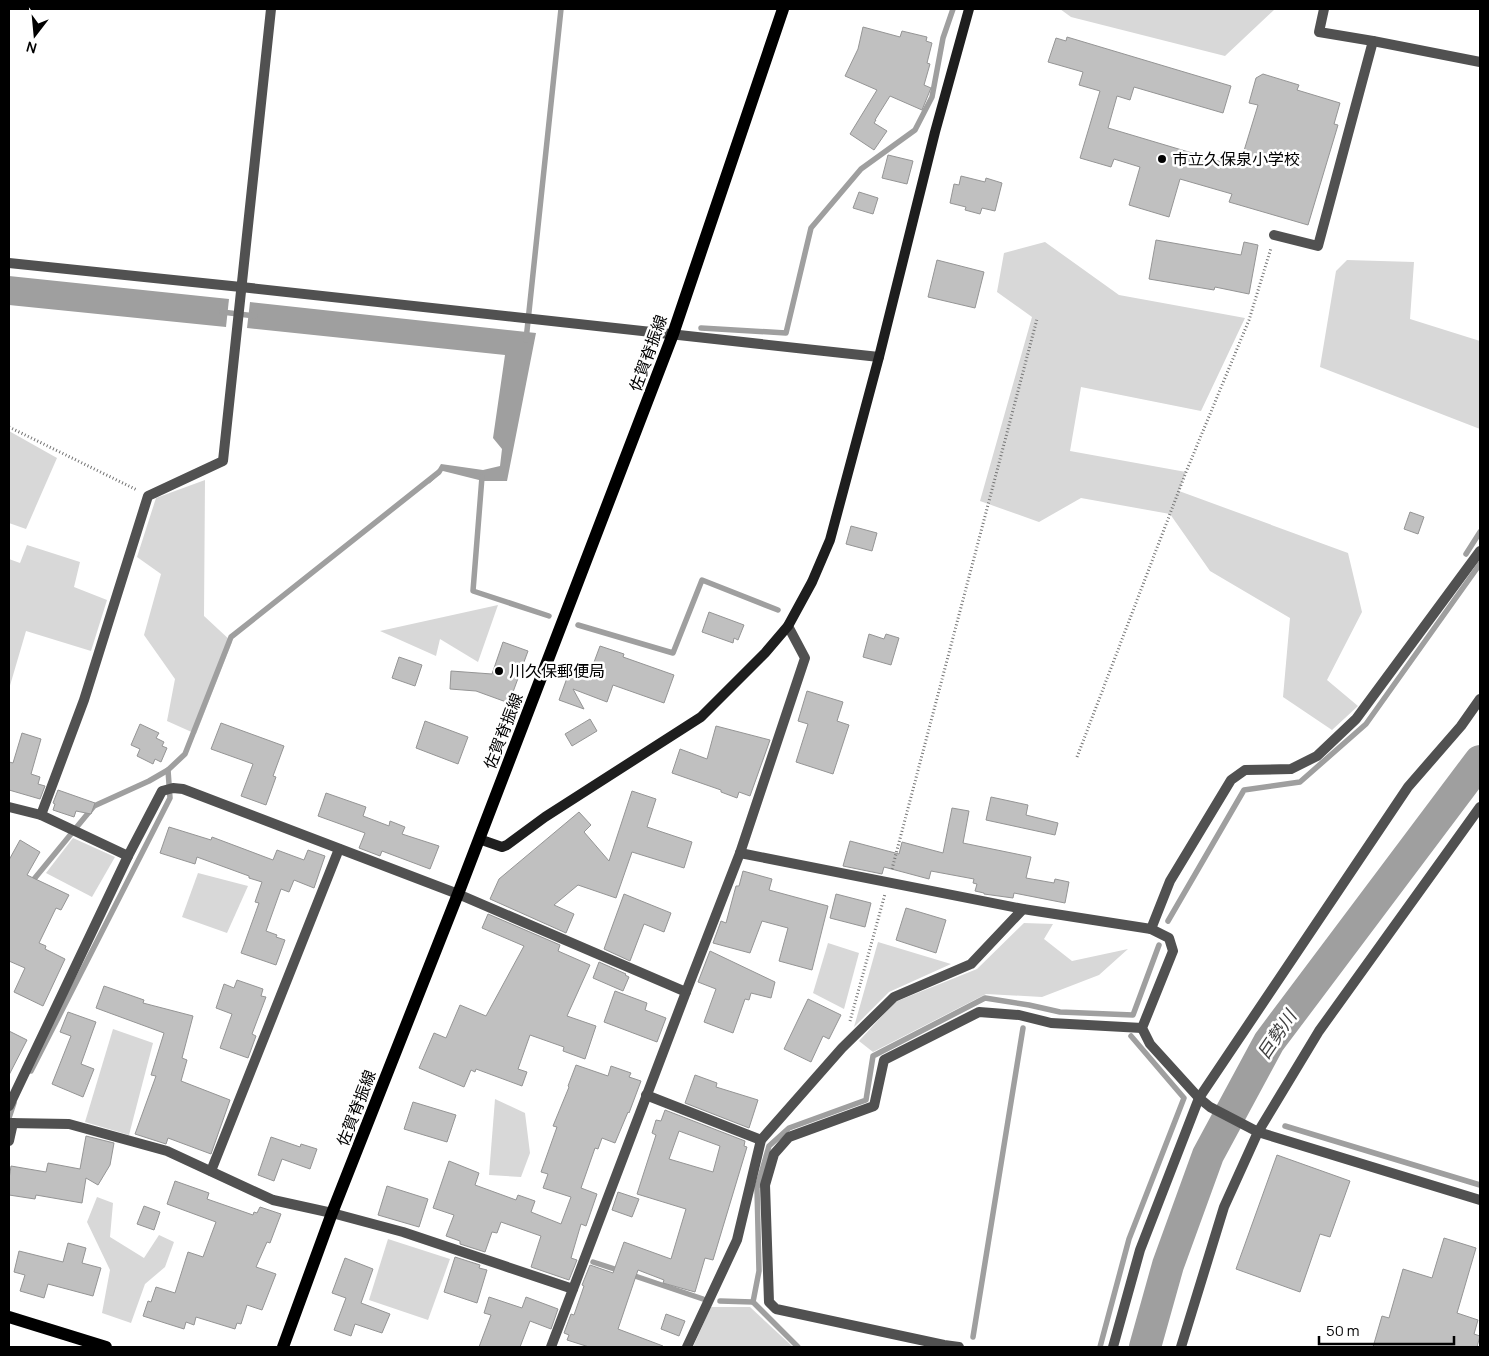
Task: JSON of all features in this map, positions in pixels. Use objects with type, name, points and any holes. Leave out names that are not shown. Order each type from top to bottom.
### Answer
[{"type":"main road","name":"佐賀脊振線","points":[[283,1347],[332,1213],[458,894],[673,334],[782,9]]},
{"type":"main road","points":[[9,1317],[106,1347]]},
{"type":"street","points":[[41,815],[84,700],[148,496],[223,461],[271,9]]},
{"type":"street","points":[[479,839],[502,847],[507,845],[545,817],[701,717],[765,653],[788,626],[812,582],[830,540],[879,357],[935,132],[969,9]]},
{"type":"street","points":[[1324,9],[1319,32],[1480,62]]},
{"type":"street","points":[[1274,235],[1318,246],[1373,41]]},
{"type":"street","points":[[9,263],[879,357]]},
{"type":"street","points":[[1151,929],[1170,882],[1231,780],[1245,770],[1291,769],[1318,756],[1356,719],[1480,551]]},
{"type":"street","points":[[551,1347],[740,853],[805,658],[788,626]]},
{"type":"street","points":[[1113,1347],[1140,1250],[1199,1098],[1408,787],[1461,726],[1480,699]]},
{"type":"street","points":[[9,1106],[128,856],[162,791],[173,788],[183,790],[458,894],[686,992]]},
{"type":"street","points":[[9,807],[41,815],[128,856]]},
{"type":"street","points":[[1181,1347],[1224,1207],[1258,1132],[1319,1031],[1480,807]]},
{"type":"street","points":[[211,1172],[339,849]]},
{"type":"street","points":[[740,853],[1023,909],[1151,929],[1169,938],[1173,951],[1142,1028],[1150,1044],[1199,1098],[1210,1107],[1258,1132],[1480,1200]]},
{"type":"street","points":[[687,1347],[737,1240],[762,1140],[842,1048],[894,997],[971,964],[1023,909]]},
{"type":"street","points":[[959,1347],[776,1309],[769,1302],[765,1185],[774,1154],[789,1137],[874,1106],[884,1060],[980,1012],[1019,1014],[1051,1023],[1142,1028]]},
{"type":"street","points":[[646,1095],[762,1140]]},
{"type":"street","points":[[9,1141],[11,1123],[70,1124],[167,1151],[273,1200],[403,1232],[573,1289]]},
{"type":"path","points":[[1077,757],[1186,472],[1249,320],[1274,235]]},
{"type":"path","points":[[842,1048],[888,883],[1037,319]]},
{"type":"path","points":[[9,427],[148,496]]},
{"type":"shaded area","points":[[1060,9],[1275,9],[1225,56],[1071,17]]},
{"type":"shaded area","points":[[1045,242],[1119,295],[1245,318],[1201,411],[1081,387],[1070,451],[1186,472],[1179,491],[1348,553],[1362,612],[1327,680],[1358,706],[1332,730],[1283,697],[1290,618],[1210,571],[1170,514],[1081,498],[1039,522],[980,501],[1032,317],[997,292],[1004,253]]},
{"type":"shaded area","points":[[1347,260],[1414,262],[1410,319],[1480,341],[1480,429],[1320,367],[1336,271]]},
{"type":"shaded area","points":[[9,276],[229,299],[226,327],[9,305]]},
{"type":"shaded area","points":[[250,302],[536,333],[507,481],[483,481],[443,471],[429,484],[441,464],[483,470],[500,466],[502,449],[493,438],[505,355],[247,328]]},
{"type":"shaded area","points":[[9,431],[57,458],[26,529],[9,523]]},
{"type":"shaded area","points":[[205,480],[204,616],[232,642],[196,734],[167,721],[175,679],[144,635],[161,574],[137,557],[156,498]]},
{"type":"shaded area","points":[[27,545],[80,562],[74,587],[107,600],[91,651],[26,631],[9,689],[9,559],[20,563]]},
{"type":"shaded area","points":[[498,605],[478,662],[440,639],[436,656],[380,631]]},
{"type":"shaded area","points":[[73,838],[115,857],[92,897],[46,873]]},
{"type":"shaded area","points":[[198,873],[248,886],[227,933],[182,917]]},
{"type":"shaded area","points":[[1024,923],[1053,924],[1044,939],[1072,961],[1128,949],[1099,975],[1042,997],[986,994],[873,1052],[859,1041],[895,1002],[977,969]]},
{"type":"shaded area","points":[[878,942],[951,964],[889,992],[854,1027]]},
{"type":"shaded area","points":[[828,943],[859,953],[844,1009],[813,993]]},
{"type":"shaded area","points":[[113,1029],[153,1043],[129,1135],[85,1122]]},
{"type":"shaded area","points":[[495,1099],[525,1113],[530,1153],[521,1177],[489,1175]]},
{"type":"shaded area","points":[[97,1197],[113,1203],[110,1237],[144,1258],[159,1235],[174,1242],[165,1267],[145,1284],[131,1323],[102,1313],[110,1270],[87,1222]]},
{"type":"shaded area","points":[[388,1239],[450,1259],[428,1320],[369,1300]]},
{"type":"shaded area","points":[[711,1307],[750,1307],[793,1347],[693,1347]]},
{"type":"building","points":[[863,27],[900,37],[902,31],[927,37],[926,41],[932,43],[927,63],[930,64],[924,85],[931,88],[922,110],[890,96],[874,123],[887,131],[874,150],[850,134],[877,90],[845,76],[858,49]]},
{"type":"building","points":[[1067,37],[1231,86],[1223,113],[1134,87],[1130,100],[1117,96],[1108,128],[1239,167],[1258,105],[1249,103],[1256,78],[1263,74],[1299,85],[1297,90],[1340,103],[1334,124],[1338,125],[1308,225],[1229,202],[1232,194],[1180,179],[1169,217],[1129,205],[1140,167],[1114,159],[1111,167],[1080,158],[1100,91],[1079,85],[1083,72],[1048,62],[1056,38],[1066,41]]},
{"type":"building","points":[[888,155],[913,161],[907,184],[882,178]]},
{"type":"building","points":[[961,176],[985,182],[986,178],[1002,183],[995,211],[982,208],[980,214],[965,210],[966,207],[950,203],[954,184],[959,185]]},
{"type":"building","points":[[859,192],[878,198],[873,214],[853,208]]},
{"type":"building","points":[[1156,240],[1241,255],[1244,242],[1258,245],[1249,294],[1215,287],[1214,290],[1149,279]]},
{"type":"building","points":[[937,260],[984,272],[975,308],[928,297]]},
{"type":"building","points":[[1410,512],[1424,517],[1418,534],[1404,529]]},
{"type":"building","points":[[851,526],[877,533],[872,551],[846,544]]},
{"type":"building","points":[[709,612],[744,625],[738,640],[734,638],[733,643],[702,632]]},
{"type":"building","points":[[869,634],[884,639],[886,634],[899,638],[891,665],[863,657]]},
{"type":"building","points":[[503,642],[528,651],[509,703],[476,691],[450,689],[451,671],[492,674]]},
{"type":"building","points":[[600,646],[624,654],[623,657],[674,675],[664,703],[613,685],[607,702],[573,689],[584,709],[559,700],[571,667],[590,673]]},
{"type":"building","points":[[399,657],[422,665],[415,686],[392,678]]},
{"type":"building","points":[[807,691],[843,702],[837,721],[849,725],[833,774],[796,762],[808,724],[798,721]]},
{"type":"building","points":[[590,719],[597,731],[572,746],[565,734]]},
{"type":"building","points":[[425,721],[468,737],[458,764],[416,748]]},
{"type":"building","points":[[221,723],[284,746],[273,776],[276,777],[266,805],[241,796],[253,764],[211,749]]},
{"type":"building","points":[[140,724],[159,733],[156,738],[164,742],[162,746],[167,748],[161,762],[155,759],[153,764],[137,756],[140,749],[131,745]]},
{"type":"building","points":[[716,726],[770,740],[750,796],[739,792],[737,798],[721,792],[721,790],[672,773],[680,749],[707,759]]},
{"type":"building","points":[[22,733],[41,739],[31,774],[40,777],[38,784],[45,786],[40,799],[9,790],[9,762],[13,763]]},
{"type":"building","points":[[58,790],[95,803],[91,814],[76,811],[74,817],[53,810],[55,804],[53,803]]},
{"type":"building","points":[[632,791],[656,799],[647,827],[692,842],[684,868],[632,852],[616,898],[578,885],[554,905],[574,914],[566,933],[490,899],[499,879],[579,812],[591,825],[584,832],[609,861]]},
{"type":"building","points":[[326,793],[366,807],[363,816],[389,826],[390,821],[405,827],[402,834],[439,846],[430,869],[382,851],[380,856],[359,848],[365,833],[318,816]]},
{"type":"building","points":[[991,797],[1028,805],[1026,815],[1058,823],[1055,835],[986,820]]},
{"type":"building","points":[[952,808],[969,811],[963,843],[1031,857],[1026,878],[1054,883],[1055,879],[1069,882],[1065,903],[1014,893],[1013,898],[984,894],[975,891],[977,884],[973,883],[974,879],[931,871],[929,879],[884,867],[882,874],[843,866],[850,841],[899,854],[902,842],[943,853]]},
{"type":"building","points":[[169,827],[211,840],[212,837],[273,860],[277,850],[304,860],[308,850],[325,856],[314,888],[294,880],[289,892],[281,889],[266,931],[285,940],[276,965],[241,953],[259,903],[255,902],[262,882],[197,857],[195,864],[160,853]]},
{"type":"building","points":[[20,840],[40,852],[27,875],[69,895],[61,910],[56,908],[39,943],[46,946],[45,949],[65,959],[43,1006],[14,992],[25,968],[9,961],[9,860]]},
{"type":"building","points":[[743,871],[772,879],[769,890],[828,906],[812,970],[779,961],[788,928],[762,921],[750,953],[713,943],[721,921],[726,923],[736,886],[739,886]]},
{"type":"building","points":[[624,894],[671,913],[664,932],[644,924],[630,961],[604,949]]},
{"type":"building","points":[[836,894],[871,903],[865,927],[830,918]]},
{"type":"building","points":[[906,908],[946,920],[936,953],[896,940]]},
{"type":"building","points":[[488,914],[560,945],[558,951],[590,965],[567,1016],[596,1026],[585,1059],[563,1051],[564,1047],[530,1035],[518,1069],[527,1072],[522,1086],[476,1069],[475,1072],[471,1070],[464,1087],[419,1068],[434,1033],[446,1038],[460,1005],[486,1016],[524,946],[482,928]]},
{"type":"building","points":[[710,951],[775,982],[771,998],[751,993],[749,1000],[745,999],[733,1033],[704,1022],[716,989],[698,982]]},
{"type":"building","points":[[599,962],[629,977],[623,991],[593,978]]},
{"type":"building","points":[[237,980],[263,989],[261,996],[266,997],[252,1034],[256,1036],[248,1058],[220,1048],[232,1014],[216,1008],[224,984],[234,988]]},
{"type":"building","points":[[104,986],[144,1000],[143,1003],[193,1016],[182,1058],[187,1060],[181,1081],[230,1100],[211,1154],[168,1138],[166,1144],[135,1134],[156,1076],[151,1075],[164,1033],[96,1008]]},
{"type":"building","points":[[615,991],[647,1003],[645,1010],[666,1018],[657,1042],[604,1022]]},
{"type":"building","points":[[808,999],[841,1015],[829,1039],[823,1036],[811,1062],[784,1049]]},
{"type":"building","points":[[68,1012],[96,1022],[81,1064],[94,1069],[83,1097],[52,1084],[71,1036],[60,1032]]},
{"type":"building","points":[[9,1031],[27,1040],[9,1075]]},
{"type":"building","points":[[576,1065],[608,1076],[611,1066],[631,1073],[629,1077],[641,1081],[615,1143],[602,1138],[598,1149],[595,1148],[581,1188],[597,1194],[586,1226],[581,1224],[571,1258],[577,1260],[569,1280],[531,1267],[541,1236],[501,1222],[497,1233],[492,1232],[485,1252],[460,1244],[460,1241],[446,1236],[454,1215],[433,1208],[449,1161],[479,1173],[475,1185],[516,1200],[518,1195],[535,1201],[531,1212],[561,1224],[571,1197],[543,1188],[548,1174],[541,1172],[557,1127],[553,1126]]},
{"type":"building","points":[[695,1075],[717,1083],[716,1087],[758,1100],[749,1128],[685,1103]]},
{"type":"building","points":[[413,1102],[456,1115],[447,1142],[404,1129]]},
{"type":"building","points":[[665,1110],[745,1141],[744,1146],[747,1147],[713,1260],[705,1258],[695,1292],[663,1283],[664,1280],[638,1270],[618,1329],[663,1347],[589,1347],[567,1340],[569,1335],[564,1333],[571,1314],[574,1315],[584,1286],[582,1285],[590,1265],[613,1273],[624,1242],[671,1259],[686,1209],[637,1194],[656,1135],[652,1133],[656,1120],[661,1121]],"holes":[[[679,1131],[720,1146],[713,1172],[669,1159]]]},
{"type":"building","points":[[86,1136],[114,1143],[110,1165],[98,1185],[86,1178],[82,1203],[36,1195],[35,1199],[9,1195],[11,1166],[46,1172],[48,1163],[80,1169]]},
{"type":"building","points":[[271,1137],[300,1147],[301,1144],[317,1149],[310,1169],[282,1159],[274,1181],[258,1175]]},
{"type":"building","points":[[1277,1155],[1350,1181],[1330,1237],[1320,1234],[1300,1292],[1236,1269]]},
{"type":"building","points":[[175,1181],[209,1193],[207,1199],[253,1215],[254,1212],[257,1213],[260,1207],[281,1214],[270,1243],[267,1242],[256,1267],[276,1274],[262,1310],[247,1305],[241,1324],[237,1323],[235,1329],[196,1317],[194,1325],[186,1322],[184,1329],[143,1316],[148,1301],[151,1302],[156,1287],[175,1293],[188,1252],[203,1257],[216,1222],[167,1204]]},
{"type":"building","points":[[387,1186],[428,1199],[419,1227],[378,1215]]},
{"type":"building","points":[[618,1192],[639,1199],[632,1217],[612,1210]]},
{"type":"building","points":[[144,1206],[160,1212],[154,1230],[137,1224]]},
{"type":"building","points":[[1444,1238],[1476,1248],[1457,1313],[1478,1320],[1474,1334],[1480,1336],[1477,1347],[1373,1347],[1382,1316],[1389,1318],[1403,1269],[1432,1278]]},
{"type":"building","points":[[68,1243],[86,1248],[82,1263],[101,1268],[93,1296],[48,1284],[44,1298],[20,1291],[25,1275],[14,1272],[19,1251],[63,1262]]},
{"type":"building","points":[[455,1257],[480,1265],[479,1268],[487,1270],[477,1303],[444,1292]]},
{"type":"building","points":[[345,1258],[373,1269],[361,1303],[390,1314],[382,1333],[355,1324],[351,1336],[334,1330],[346,1298],[332,1293]]},
{"type":"building","points":[[489,1297],[522,1308],[526,1297],[558,1309],[551,1329],[530,1321],[520,1347],[479,1347],[491,1315],[484,1313]]},
{"type":"building","points":[[666,1314],[685,1321],[679,1336],[661,1329]]},
{"type":"waterway","points":[[526,340],[561,9]]},
{"type":"waterway","points":[[701,328],[786,333],[811,228],[861,169],[915,130],[932,97],[943,38],[953,9]]},
{"type":"waterway","points":[[222,312],[255,316]]},
{"type":"waterway","points":[[30,884],[94,806],[149,781],[168,770],[185,754],[231,637],[439,472]]},
{"type":"waterway","points":[[482,477],[473,591],[549,616]]},
{"type":"waterway","points":[[1466,554],[1480,532]]},
{"type":"waterway","points":[[1168,921],[1244,790],[1300,782],[1366,724],[1480,564]]},
{"type":"waterway","points":[[578,625],[673,653],[702,580],[778,610]]},
{"type":"waterway","name":"巨勢川","points":[[1145,1347],[1168,1265],[1208,1155],[1269,1042],[1480,761]]},
{"type":"waterway","points":[[31,1071],[170,798],[168,770]]},
{"type":"waterway","points":[[798,1347],[753,1302],[759,1271],[757,1188],[769,1146],[789,1128],[866,1100],[873,1056],[985,998],[1060,1012],[1133,1015],[1159,945]]},
{"type":"waterway","points":[[973,1337],[1023,1028]]},
{"type":"waterway","points":[[1100,1347],[1129,1239],[1184,1098],[1131,1036]]},
{"type":"waterway","points":[[9,1118],[14,1103]]},
{"type":"waterway","points":[[1285,1126],[1480,1185]]},
{"type":"waterway","points":[[593,1262],[621,1271]]},
{"type":"waterway","points":[[629,1274],[703,1299]]},
{"type":"waterway","points":[[720,1301],[753,1302]]},
{"type":"place","name":"市立久保泉小学校","points":[[1162,159]]},
{"type":"place","name":"川久保郵便局","points":[[499,671]]}]
